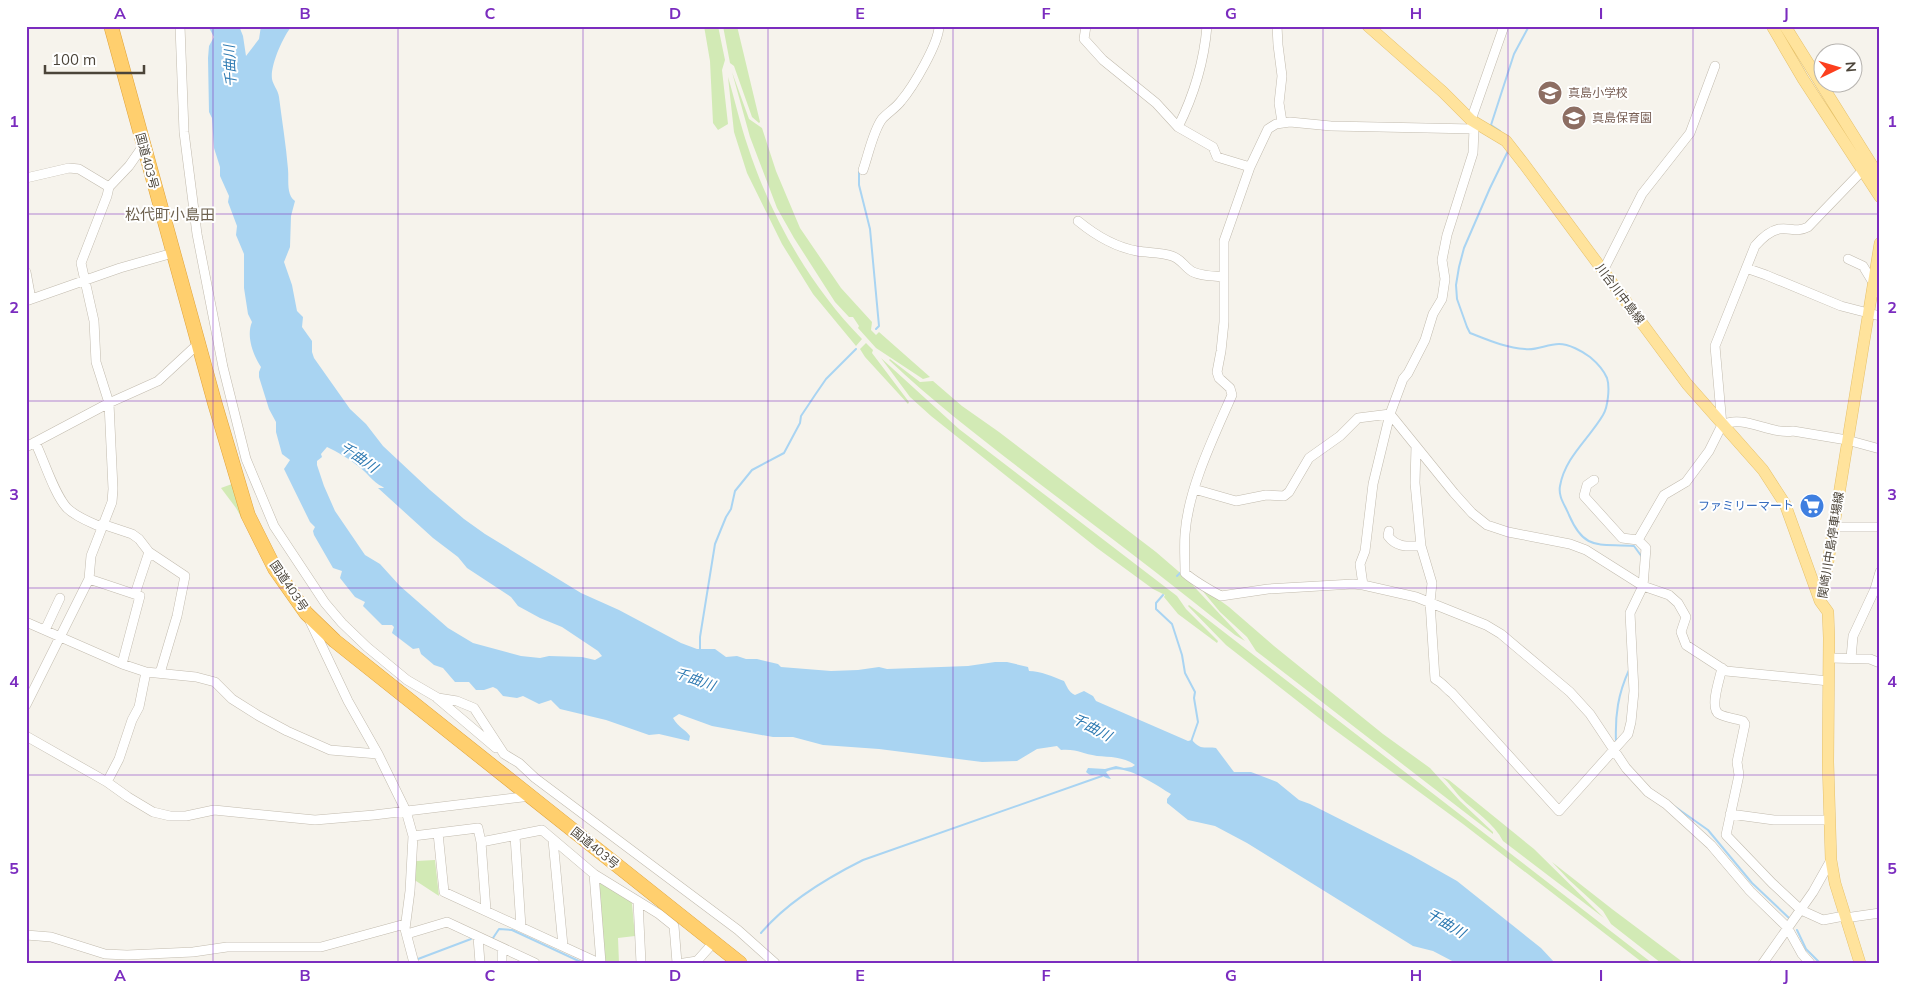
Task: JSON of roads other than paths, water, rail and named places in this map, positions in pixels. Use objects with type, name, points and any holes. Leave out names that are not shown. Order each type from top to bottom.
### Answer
[{"type":"highway","name":"国道403号","points":[[111,26],[198,344],[248,515],[275,569],[306,613],[334,641],[740,963]]},
{"type":"main road","name":"川合川中島線","points":[[1368,26],[1473,125],[1506,141],[1687,384],[1763,470],[1785,504],[1820,601]]},
{"type":"main road","points":[[1772,26],[1880,197]]},
{"type":"main road","points":[[1785,26],[1880,178]]},
{"type":"main road","name":"関崎川中島停車場線","points":[[1860,963],[1844,917],[1831,860],[1829,820],[1830,658],[1828,612],[1820,601],[1834,527],[1872,283],[1880,244]]},
{"type":"street","points":[[180,26],[184,132],[197,234],[223,367],[246,459],[274,526],[325,603],[342,623],[367,647],[408,680],[438,698],[457,701],[474,708],[504,754]]},
{"type":"street","points":[[863,170],[880,123],[908,91],[934,46],[939,26]]},
{"type":"street","points":[[1086,26],[1084,39],[1103,60],[1156,103],[1178,127],[1213,148],[1217,157],[1250,167]]},
{"type":"street","points":[[1178,127],[1192,97],[1206,45],[1207,26]]},
{"type":"street","points":[[1278,26],[1278,45],[1282,76],[1279,103],[1282,122]]},
{"type":"street","points":[[1363,584],[1360,564],[1365,551],[1370,505],[1390,414],[1403,379],[1425,340],[1433,314],[1442,299],[1445,279],[1442,260],[1447,235],[1474,153],[1473,125],[1504,26]]},
{"type":"street","points":[[1603,271],[1642,194],[1690,134],[1715,66]]},
{"type":"street","points":[[1473,125],[1331,126],[1282,122],[1268,130],[1250,167],[1224,241],[1224,322],[1217,372],[1219,378],[1230,388],[1232,395],[1194,489],[1185,533],[1185,573],[1221,596],[1268,589],[1363,584],[1416,597],[1486,625],[1502,634],[1570,692],[1590,714],[1626,768],[1648,792],[1719,841],[1772,883],[1801,910],[1823,920],[1880,913]]},
{"type":"street","points":[[26,706],[89,579],[91,556],[112,502],[113,489],[108,403],[96,362],[94,321],[81,264],[107,196],[108,187],[129,166],[143,146]]},
{"type":"street","points":[[26,178],[69,168],[79,169],[108,187]]},
{"type":"street","points":[[1638,540],[1664,495],[1686,482],[1709,451],[1722,425],[1716,346],[1755,246],[1763,237],[1779,229],[1800,231],[1808,227],[1862,171]]},
{"type":"street","points":[[1078,221],[1110,242],[1125,248],[1158,252],[1172,256],[1178,258],[1191,272],[1224,277]]},
{"type":"street","points":[[26,272],[29,300],[120,268],[173,253]]},
{"type":"street","points":[[1848,259],[1863,266],[1880,294]]},
{"type":"street","points":[[1746,268],[1841,306],[1880,316]]},
{"type":"street","points":[[26,447],[108,403],[158,381],[198,344]]},
{"type":"street","points":[[1390,414],[1472,513],[1488,526],[1508,532],[1570,544],[1586,550],[1643,586],[1668,595],[1678,603],[1686,617],[1681,632],[1686,645],[1726,671],[1829,681]]},
{"type":"street","points":[[1194,489],[1236,501],[1266,495],[1284,496],[1289,492],[1309,458],[1340,436],[1358,418],[1390,414]]},
{"type":"street","points":[[1722,425],[1728,422],[1749,424],[1767,430],[1793,431],[1847,440],[1880,449]]},
{"type":"street","points":[[36,442],[59,497],[68,509],[83,519],[132,534],[139,539],[149,552],[185,576],[177,616],[160,673]]},
{"type":"street","points":[[1416,446],[1415,483],[1421,546],[1432,582],[1430,602],[1436,679],[1442,682],[1446,689],[1452,693],[1559,811],[1628,734],[1631,722],[1634,662],[1630,612],[1643,586],[1646,548],[1638,540],[1622,538],[1584,496],[1589,482]]},
{"type":"street","points":[[1834,527],[1880,527]]},
{"type":"street","points":[[1389,531],[1388,536],[1395,544],[1421,546]]},
{"type":"street","points":[[135,594],[149,552]]},
{"type":"street","points":[[1851,658],[1853,636],[1875,589],[1880,572]]},
{"type":"street","points":[[89,579],[140,596],[122,664]]},
{"type":"street","points":[[45,630],[60,598]]},
{"type":"street","points":[[306,613],[348,701],[378,754],[406,811],[413,836],[406,929],[414,963]]},
{"type":"street","points":[[26,622],[122,664],[146,672],[196,677],[215,682],[232,699],[253,712],[287,731],[330,750],[378,754]]},
{"type":"street","points":[[1830,658],[1870,659],[1880,662]]},
{"type":"street","points":[[1719,841],[1730,814],[1739,775],[1737,762],[1745,724],[1743,720],[1718,713],[1715,710],[1722,668]]},
{"type":"street","points":[[107,782],[119,760],[132,720],[140,707],[146,672]]},
{"type":"street","points":[[414,704],[432,694]]},
{"type":"street","points":[[432,694],[504,754],[519,763],[535,778],[731,925],[775,963]]},
{"type":"street","points":[[26,736],[107,782],[154,812],[170,816],[186,816],[214,810],[315,820],[531,796]]},
{"type":"street","points":[[1730,814],[1774,820],[1829,820]]},
{"type":"street","points":[[413,836],[478,828],[481,842],[486,910]]},
{"type":"street","points":[[481,842],[542,830],[594,874],[659,914],[674,926],[677,963]]},
{"type":"street","points":[[438,834],[444,892],[600,963],[594,874]]},
{"type":"street","points":[[515,836],[521,927]]},
{"type":"street","points":[[553,840],[563,946]]},
{"type":"street","points":[[1719,841],[1750,891],[1787,927],[1802,954],[1810,963]]},
{"type":"street","points":[[1763,963],[1813,892],[1831,860]]},
{"type":"street","points":[[638,901],[641,963]]},
{"type":"street","points":[[26,936],[51,937],[105,954],[128,956],[193,952],[227,947],[321,947],[447,922],[535,963]]},
{"type":"street","points":[[478,937],[480,963]]},
{"type":"street","points":[[684,963],[697,961],[714,942]]},
{"type":"street","points":[[502,948],[502,963]]},
{"type":"water","name":"千曲川","points":[[208,26],[239,26],[243,36],[246,56],[259,39],[261,26],[292,26],[278,51],[273,67],[272,79],[279,97],[289,191],[295,201],[291,216],[290,247],[284,262],[292,285],[297,311],[303,317],[302,327],[312,341],[314,358],[350,409],[366,424],[383,446],[430,490],[485,534],[581,593],[619,610],[681,643],[697,649],[715,649],[726,657],[737,656],[746,659],[757,659],[778,664],[781,667],[831,671],[879,667],[887,669],[968,666],[1007,662],[1028,667],[1029,671],[1060,679],[1064,681],[1069,691],[1075,695],[1084,691],[1093,696],[1096,701],[1188,741],[1192,740],[1201,747],[1216,748],[1234,772],[1251,772],[1277,782],[1299,800],[1411,855],[1457,881],[1541,948],[1555,963],[1456,963],[1433,951],[1413,946],[1247,843],[1215,826],[1188,820],[1167,803],[1167,799],[1171,794],[1148,780],[1121,770],[1113,769],[1106,772],[1111,779],[1086,772],[1088,768],[1105,769],[1116,766],[1124,768],[1135,765],[1122,759],[1072,750],[1061,750],[1057,746],[1037,749],[1017,761],[982,762],[879,749],[823,745],[793,737],[773,737],[712,726],[679,714],[673,718],[690,736],[689,741],[659,734],[649,735],[606,720],[560,709],[551,700],[539,704],[523,696],[517,698],[503,696],[493,687],[476,690],[469,682],[455,682],[443,668],[434,665],[421,654],[419,648],[413,649],[392,633],[394,627],[392,625],[382,625],[363,606],[365,602],[355,597],[340,578],[342,571],[333,568],[314,535],[315,527],[310,522],[284,469],[290,460],[282,454],[276,432],[276,422],[269,409],[259,377],[261,367],[251,345],[250,327],[252,322],[248,314],[244,288],[244,254],[236,235],[237,226],[228,202],[229,196],[220,176],[220,167],[214,148],[212,118],[209,112],[208,58],[209,46],[214,37]],"holes":[[[327,447],[343,455],[383,487],[378,488],[433,538],[458,557],[467,568],[511,597],[518,606],[562,627],[598,651],[602,656],[595,660],[582,657],[549,656],[540,658],[521,656],[473,643],[448,628],[400,586],[380,564],[365,555],[335,511],[317,465],[317,461],[322,457],[321,454]]]},
{"type":"waterway","points":[[1500,131],[1491,125],[1514,54],[1529,26]]},
{"type":"waterway","points":[[1508,151],[1464,248],[1456,285],[1457,299],[1470,333],[1518,348],[1529,349],[1555,344],[1567,345],[1587,355],[1602,370],[1607,378],[1608,386],[1605,411],[1567,466],[1560,486],[1560,494],[1575,527],[1587,540],[1602,545],[1634,546],[1642,557]]},
{"type":"waterway","points":[[859,171],[859,185],[870,229],[879,326],[876,329]]},
{"type":"waterway","points":[[700,651],[700,637],[715,544],[731,509],[735,491],[752,470],[784,453],[800,423],[801,416],[826,379],[856,349]]},
{"type":"waterway","points":[[1177,576],[1181,572]]},
{"type":"waterway","points":[[1163,595],[1156,603],[1156,609],[1172,624],[1182,655],[1185,673],[1195,692],[1194,698],[1198,722],[1191,742]]},
{"type":"waterway","points":[[1616,741],[1618,705],[1629,670]]},
{"type":"waterway","points":[[761,933],[795,901],[863,860],[1102,776]]},
{"type":"waterway","points":[[1674,806],[1708,830],[1752,883],[1789,918]]},
{"type":"waterway","points":[[493,938],[499,929],[512,930],[583,963]]},
{"type":"waterway","points":[[1797,930],[1806,949],[1820,963]]},
{"type":"waterway","points":[[418,959],[471,939]]},
{"type":"place","name":"真島小学校","points":[[1550,93]]},
{"type":"place","name":"真島保育園","points":[[1574,118]]},
{"type":"place","name":"ファミリーマート","points":[[1812,506]]},
{"type":"district","name":"松代町小島田","points":[[170,215]]}]
